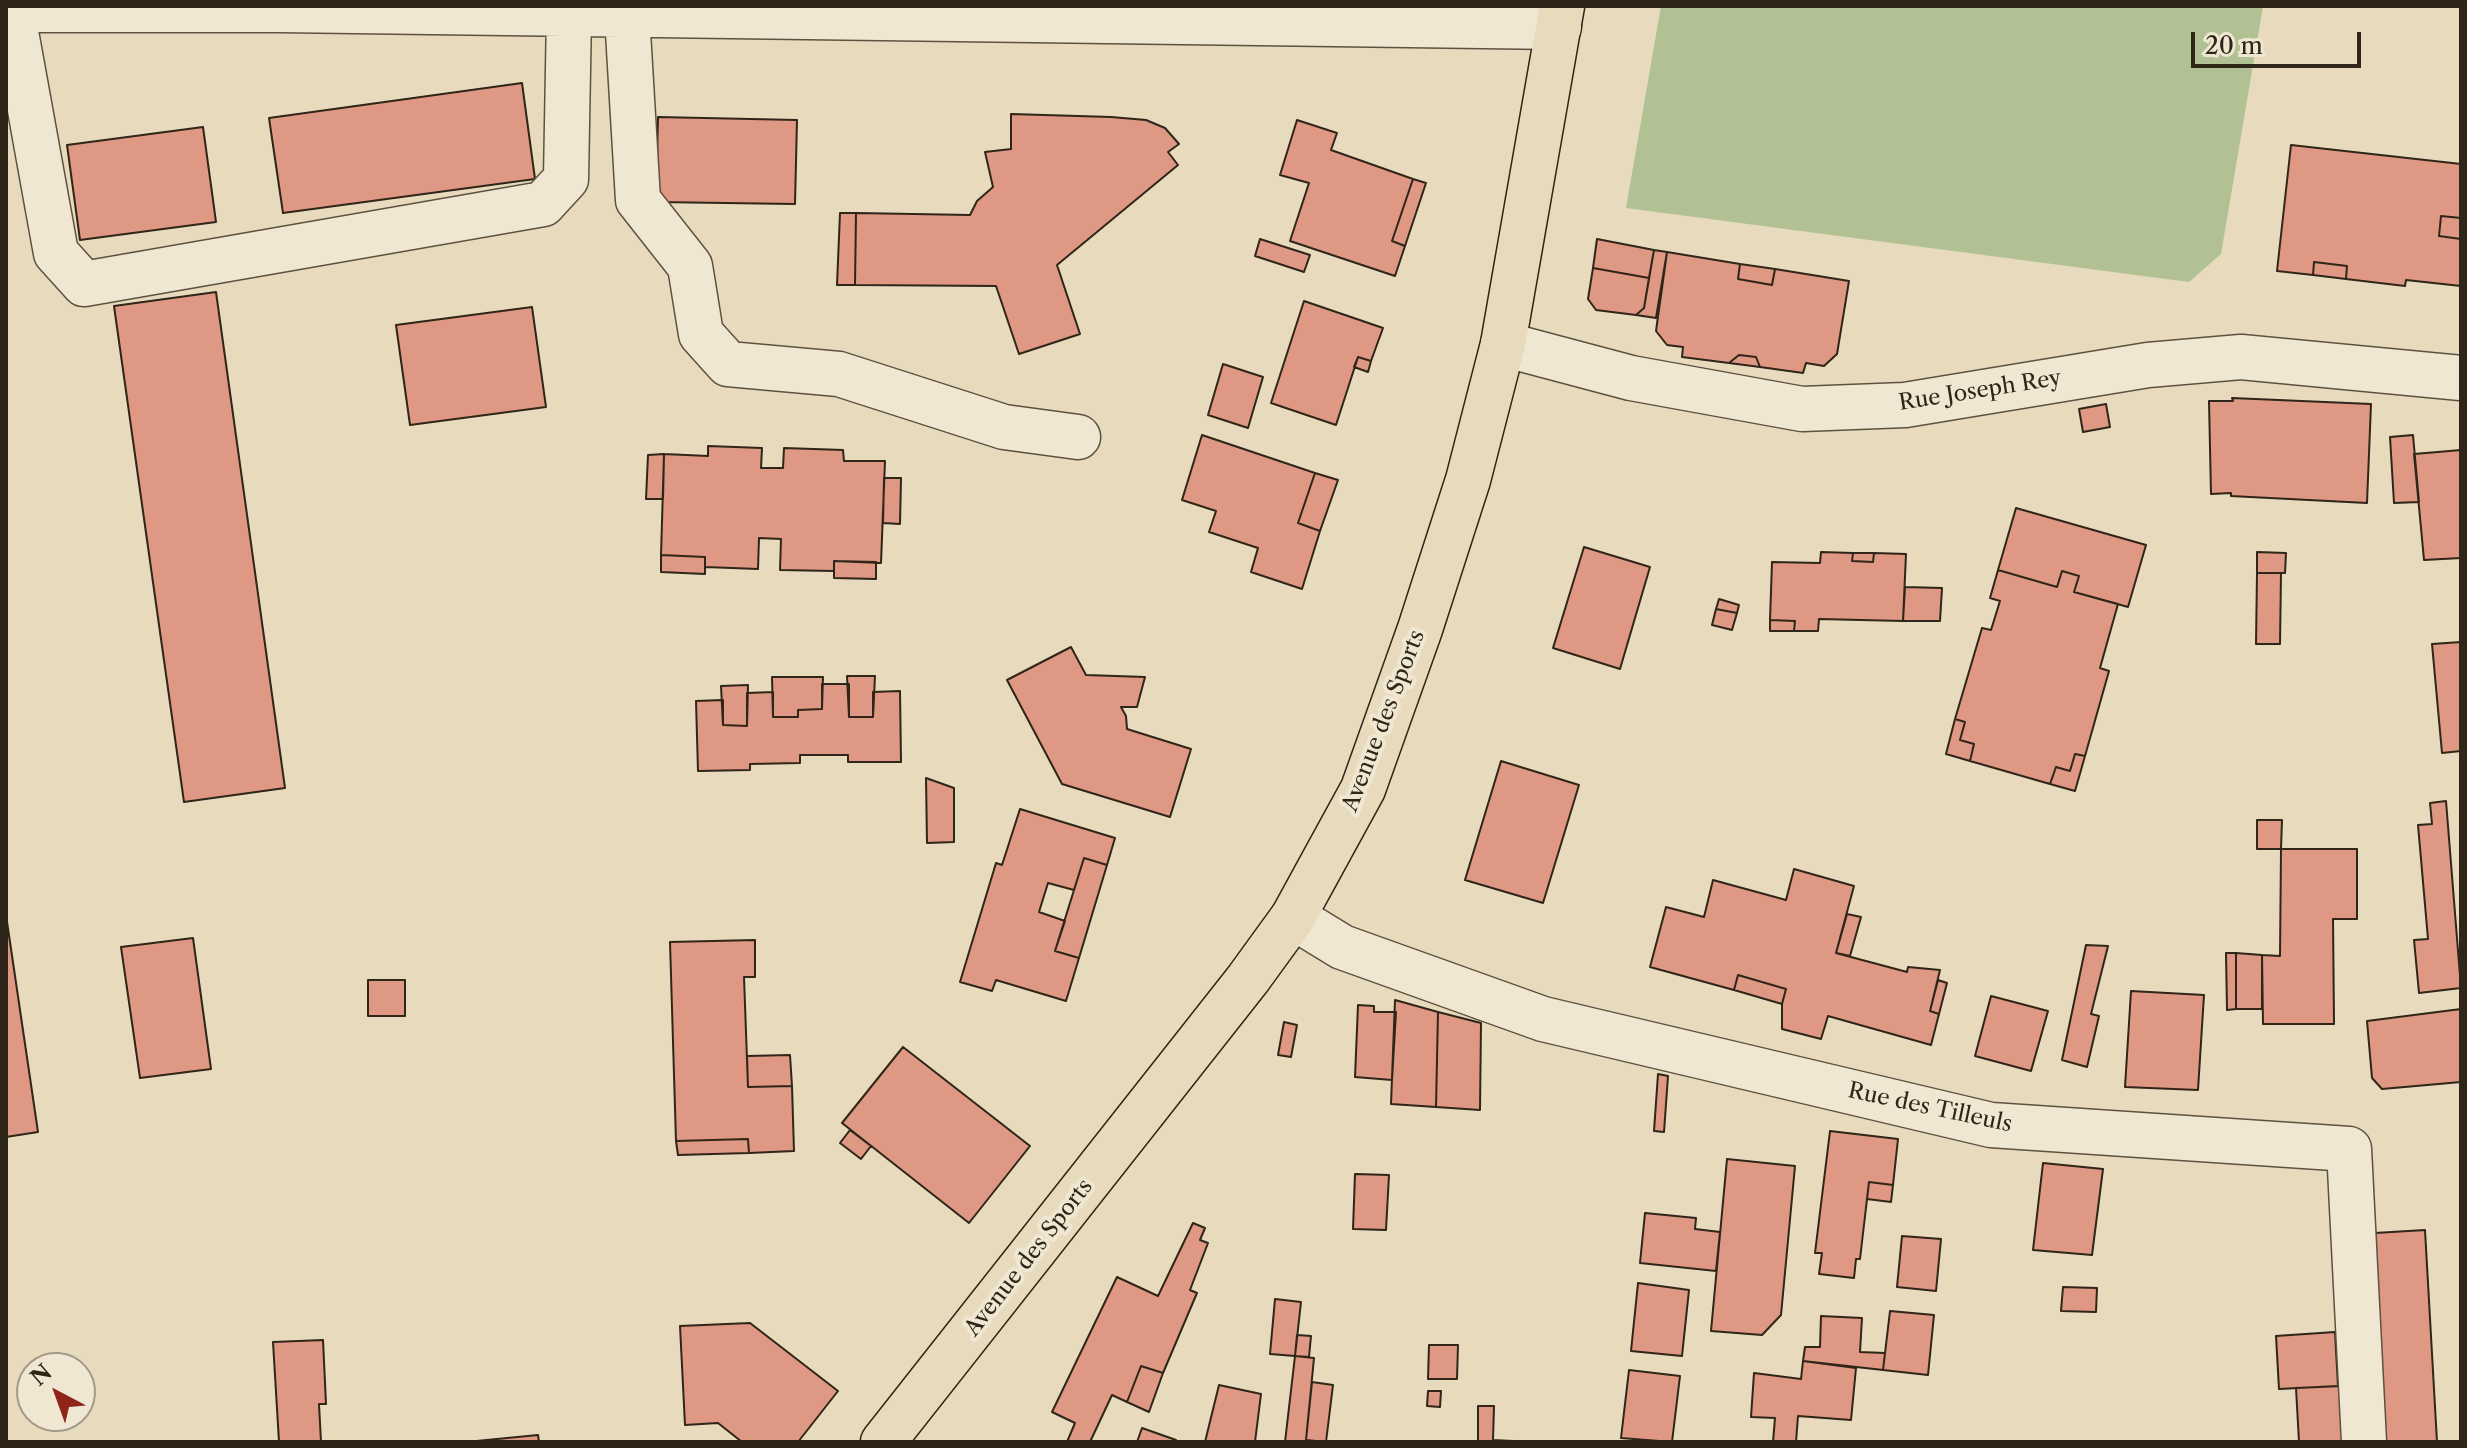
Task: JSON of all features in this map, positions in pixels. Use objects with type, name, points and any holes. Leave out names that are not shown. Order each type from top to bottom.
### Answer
[{"type":"main road","name":"Avenue des Sports","points":[[883,1442],[1248,979],[1293,917],[1363,789],[1420,629],[1463,495],[1503,344],[1561,16]]},
{"type":"street","points":[[569,14],[566,179],[543,204],[84,284],[56,253],[9,10],[204,9],[569,14],[627,15],[786,12],[1561,16]]},
{"type":"street","points":[[627,15],[638,200],[690,266],[701,334],[728,364],[839,374],[1004,427],[1078,437]]},
{"type":"street","name":"Rue Joseph Rey","points":[[1503,344],[1631,378],[1802,409],[1905,405],[2148,365],[2241,357],[2461,378]]},
{"type":"street","name":"Rue des Tilleuls","points":[[1293,917],[1342,947],[1543,1019],[1991,1125],[2349,1149],[2364,1442]]},
{"type":"green space","points":[[1661,6],[2263,6],[2221,254],[2189,282],[1626,208]]},
{"type":"building","points":[[522,83],[535,179],[283,213],[269,118]]},
{"type":"building","points":[[1011,114],[1146,120],[1165,128],[1179,144],[1168,152],[1178,165],[1057,265],[1080,334],[1019,354],[996,286],[855,285],[856,213],[970,215],[977,201],[993,187],[985,152],[1011,149]]},
{"type":"building","points":[[658,117],[797,120],[795,204],[656,202]]},
{"type":"building","points":[[1297,120],[1337,133],[1331,150],[1413,179],[1392,241],[1405,246],[1395,276],[1290,241],[1309,183],[1280,175]]},
{"type":"building","points":[[203,127],[216,222],[80,240],[67,145]]},
{"type":"building","points":[[2291,145],[2461,164],[2461,218],[2441,216],[2439,236],[2461,239],[2461,286],[2406,280],[2405,286],[2346,279],[2347,266],[2314,262],[2313,275],[2277,271]]},
{"type":"building","points":[[1413,179],[1426,183],[1405,246],[1392,241]]},
{"type":"building","points":[[840,213],[856,213],[855,285],[837,285]]},
{"type":"building","points":[[2441,216],[2461,218],[2461,239],[2439,236]]},
{"type":"building","points":[[1260,239],[1310,255],[1304,272],[1255,256]]},
{"type":"building","points":[[1597,239],[1654,250],[1649,278],[1593,268]]},
{"type":"building","points":[[1654,250],[1667,252],[1656,318],[1636,315],[1644,308]]},
{"type":"building","points":[[1667,252],[1740,264],[1738,279],[1772,285],[1775,269],[1849,281],[1837,354],[1824,366],[1806,363],[1803,373],[1760,367],[1756,357],[1739,355],[1729,363],[1682,357],[1683,347],[1667,345],[1656,331]]},
{"type":"building","points":[[2314,262],[2347,266],[2346,279],[2313,275]]},
{"type":"building","points":[[1740,264],[1775,269],[1772,285],[1738,279]]},
{"type":"building","points":[[1593,268],[1649,278],[1644,308],[1636,315],[1596,310],[1588,299]]},
{"type":"building","points":[[216,292],[285,788],[184,802],[114,306]]},
{"type":"building","points":[[1304,301],[1383,328],[1371,361],[1358,357],[1336,425],[1271,403]]},
{"type":"building","points":[[532,307],[546,407],[410,425],[396,325]]},
{"type":"building","points":[[1739,355],[1756,357],[1760,367],[1729,363]]},
{"type":"building","points":[[1358,357],[1371,361],[1368,372],[1354,367]]},
{"type":"building","points":[[1223,364],[1263,377],[1248,428],[1208,415]]},
{"type":"building","points":[[2232,398],[2371,404],[2367,503],[2211,494],[2209,401],[2233,401]]},
{"type":"building","points":[[2106,404],[2110,427],[2083,432],[2079,409]]},
{"type":"building","points":[[1202,435],[1315,473],[1298,523],[1320,531],[1302,589],[1251,572],[1258,548],[1209,532],[1216,511],[1182,500]]},
{"type":"building","points":[[2413,435],[2419,502],[2394,503],[2390,437]]},
{"type":"building","points":[[708,446],[762,448],[761,468],[783,468],[784,448],[843,450],[844,461],[885,461],[881,563],[834,561],[834,571],[780,570],[781,539],[759,538],[758,569],[705,567],[705,557],[661,555],[664,454],[708,456]]},
{"type":"building","points":[[2461,450],[2461,558],[2424,560],[2414,454]]},
{"type":"building","points":[[664,454],[663,499],[646,499],[648,455]]},
{"type":"building","points":[[1315,473],[1338,480],[1320,531],[1298,523]]},
{"type":"building","points":[[884,478],[901,478],[900,524],[883,523]]},
{"type":"building","points":[[2016,508],[2146,545],[2128,607],[2074,592],[2079,576],[2062,571],[2057,587],[1998,570]]},
{"type":"building","points":[[1584,547],[1650,567],[1620,669],[1553,648]]},
{"type":"building","points":[[1821,552],[1853,553],[1852,561],[1873,562],[1874,553],[1906,554],[1903,621],[1819,619],[1818,631],[1794,631],[1795,621],[1770,620],[1772,562],[1820,563]]},
{"type":"building","points":[[2257,552],[2286,553],[2285,573],[2257,573]]},
{"type":"building","points":[[1853,553],[1874,553],[1873,562],[1852,561]]},
{"type":"building","points":[[661,555],[705,557],[705,574],[661,572]]},
{"type":"building","points":[[834,561],[876,562],[876,579],[834,578]]},
{"type":"building","points":[[1998,570],[2057,587],[2062,571],[2079,576],[2074,592],[2118,604],[2100,668],[2109,671],[2085,756],[2075,754],[2070,771],[2056,767],[2050,784],[1970,761],[1974,744],[1960,740],[1965,722],[1955,719],[1982,628],[1991,630],[2000,601],[1990,598]]},
{"type":"building","points":[[2257,573],[2281,573],[2280,644],[2256,644]]},
{"type":"building","points":[[1905,587],[1942,588],[1940,621],[1903,621]]},
{"type":"building","points":[[1719,599],[1739,605],[1737,613],[1716,609]]},
{"type":"building","points":[[1716,609],[1737,613],[1732,630],[1712,625]]},
{"type":"building","points":[[1770,620],[1795,621],[1794,631],[1770,631]]},
{"type":"building","points":[[2461,642],[2461,751],[2442,753],[2432,644]]},
{"type":"building","points":[[1071,647],[1086,675],[1145,677],[1137,707],[1121,707],[1126,716],[1127,729],[1191,749],[1170,817],[1062,784],[1007,680]]},
{"type":"building","points":[[847,676],[875,676],[873,717],[849,717]]},
{"type":"building","points":[[772,677],[823,677],[822,709],[798,710],[798,717],[773,717]]},
{"type":"building","points":[[822,684],[849,684],[849,717],[873,717],[873,692],[900,691],[901,762],[848,762],[848,755],[800,755],[800,763],[750,764],[750,770],[698,771],[696,701],[723,700],[723,725],[747,726],[747,693],[773,692],[773,717],[798,717],[798,710],[822,709]]},
{"type":"building","points":[[748,685],[747,726],[723,725],[721,686]]},
{"type":"building","points":[[1955,719],[1965,722],[1960,740],[1974,744],[1970,761],[1946,754]]},
{"type":"building","points":[[2075,754],[2085,756],[2075,791],[2050,784],[2056,767],[2070,771]]},
{"type":"building","points":[[1501,761],[1579,785],[1543,903],[1465,880]]},
{"type":"building","points":[[926,778],[954,788],[954,842],[927,843]]},
{"type":"building","points":[[2446,801],[2461,988],[2419,993],[2414,940],[2428,939],[2418,825],[2432,824],[2430,803]]},
{"type":"building","points":[[1020,809],[1115,838],[1107,865],[1084,858],[1074,890],[1048,883],[1039,912],[1065,921],[1055,951],[1079,958],[1066,1001],[996,980],[992,991],[960,982],[996,863],[1002,865]]},
{"type":"building","points":[[2257,820],[2282,820],[2281,849],[2257,849]]},
{"type":"building","points":[[2281,849],[2357,849],[2357,919],[2333,919],[2334,1024],[2263,1024],[2262,955],[2280,956]]},
{"type":"building","points":[[1084,858],[1107,865],[1079,958],[1055,951]]},
{"type":"building","points":[[1794,869],[1854,886],[1836,953],[1907,972],[1908,967],[1940,970],[1930,1011],[1939,1014],[1931,1045],[1828,1016],[1821,1039],[1782,1029],[1782,1004],[1786,989],[1738,975],[1734,990],[1650,967],[1666,907],[1704,917],[1713,880],[1786,900]]},
{"type":"building","points":[[1847,914],[1861,917],[1850,956],[1836,953]]},
{"type":"building","points":[[6,915],[38,1132],[6,1137]]},
{"type":"building","points":[[193,938],[211,1069],[140,1078],[121,947]]},
{"type":"building","points":[[755,940],[755,977],[744,977],[748,1087],[792,1086],[794,1151],[749,1153],[748,1139],[676,1141],[670,942]]},
{"type":"building","points":[[2086,945],[2108,946],[2091,1014],[2099,1016],[2087,1067],[2062,1060]]},
{"type":"building","points":[[2226,953],[2236,953],[2236,1009],[2227,1010]]},
{"type":"building","points":[[2236,953],[2262,955],[2262,1009],[2236,1009]]},
{"type":"building","points":[[1738,975],[1786,989],[1782,1004],[1734,990]]},
{"type":"building","points":[[368,980],[405,980],[405,1016],[368,1016]]},
{"type":"building","points":[[1938,980],[1947,983],[1939,1014],[1930,1011]]},
{"type":"building","points":[[2131,991],[2204,995],[2198,1090],[2125,1087]]},
{"type":"building","points":[[1991,996],[2048,1011],[2031,1071],[1975,1056]]},
{"type":"building","points":[[1395,1000],[1438,1012],[1436,1107],[1391,1104]]},
{"type":"building","points":[[1358,1005],[1374,1006],[1374,1012],[1396,1012],[1392,1080],[1355,1077]]},
{"type":"building","points":[[2461,1009],[2461,1082],[2382,1089],[2372,1078],[2367,1021]]},
{"type":"building","points":[[1438,1012],[1481,1023],[1480,1110],[1436,1107]]},
{"type":"building","points":[[1284,1022],[1297,1025],[1291,1057],[1278,1055]]},
{"type":"building","points":[[903,1047],[1030,1146],[969,1223],[842,1123]]},
{"type":"building","points":[[790,1055],[792,1086],[748,1087],[747,1056]]},
{"type":"building","points":[[1658,1074],[1668,1076],[1664,1132],[1654,1131]]},
{"type":"building","points":[[850,1130],[871,1146],[861,1159],[840,1143]]},
{"type":"building","points":[[1830,1131],[1898,1139],[1893,1185],[1869,1182],[1860,1259],[1856,1259],[1854,1278],[1819,1274],[1822,1253],[1815,1253]]},
{"type":"building","points":[[748,1139],[749,1153],[678,1155],[676,1141]]},
{"type":"building","points":[[1727,1159],[1795,1166],[1781,1315],[1762,1335],[1711,1331]]},
{"type":"building","points":[[2043,1163],[2103,1169],[2092,1255],[2033,1250]]},
{"type":"building","points":[[1355,1174],[1389,1175],[1386,1230],[1353,1229]]},
{"type":"building","points":[[1869,1182],[1893,1185],[1891,1202],[1867,1199]]},
{"type":"building","points":[[1645,1213],[1696,1218],[1695,1229],[1720,1232],[1716,1271],[1640,1263]]},
{"type":"building","points":[[1193,1223],[1205,1228],[1200,1240],[1208,1243],[1190,1290],[1197,1293],[1163,1373],[1141,1366],[1127,1402],[1112,1395],[1090,1442],[1067,1442],[1075,1423],[1052,1412],[1117,1277],[1158,1296]]},
{"type":"building","points":[[2425,1230],[2437,1442],[2385,1442],[2375,1233]]},
{"type":"building","points":[[1902,1236],[1941,1239],[1936,1291],[1897,1287]]},
{"type":"building","points":[[1638,1283],[1689,1290],[1682,1356],[1631,1351]]},
{"type":"building","points":[[2063,1287],[2097,1288],[2096,1312],[2061,1311]]},
{"type":"building","points":[[1275,1299],[1301,1302],[1295,1356],[1270,1354]]},
{"type":"building","points":[[1890,1311],[1934,1315],[1928,1375],[1883,1370]]},
{"type":"building","points":[[1821,1316],[1862,1318],[1860,1352],[1885,1353],[1883,1370],[1803,1361],[1805,1347],[1820,1347]]},
{"type":"building","points":[[750,1323],[838,1391],[798,1442],[742,1442],[718,1423],[685,1425],[680,1326]]},
{"type":"building","points":[[2335,1332],[2338,1386],[2279,1389],[2276,1336]]},
{"type":"building","points":[[1297,1335],[1311,1336],[1309,1357],[1295,1356]]},
{"type":"building","points":[[323,1340],[326,1404],[319,1404],[321,1442],[279,1442],[273,1342]]},
{"type":"building","points":[[1429,1345],[1458,1345],[1457,1379],[1428,1379]]},
{"type":"building","points":[[1295,1356],[1314,1358],[1306,1440],[1322,1442],[1285,1442]]},
{"type":"building","points":[[1803,1361],[1856,1368],[1851,1420],[1798,1416],[1796,1442],[1773,1442],[1775,1418],[1751,1417],[1754,1373],[1801,1379]]},
{"type":"building","points":[[1141,1366],[1163,1373],[1149,1412],[1127,1402]]},
{"type":"building","points":[[1629,1370],[1680,1376],[1672,1442],[1621,1438]]},
{"type":"building","points":[[1312,1382],[1333,1385],[1326,1442],[1306,1440]]},
{"type":"building","points":[[1219,1385],[1261,1394],[1255,1442],[1205,1442]]},
{"type":"building","points":[[2342,1386],[2346,1442],[2299,1442],[2296,1388]]},
{"type":"building","points":[[1428,1391],[1441,1391],[1440,1407],[1427,1406]]},
{"type":"building","points":[[1478,1406],[1494,1406],[1493,1440],[1533,1442],[1478,1442]]},
{"type":"building","points":[[1142,1428],[1176,1440],[1176,1442],[1137,1442]]},
{"type":"building","points":[[538,1435],[539,1442],[466,1442]]}]
